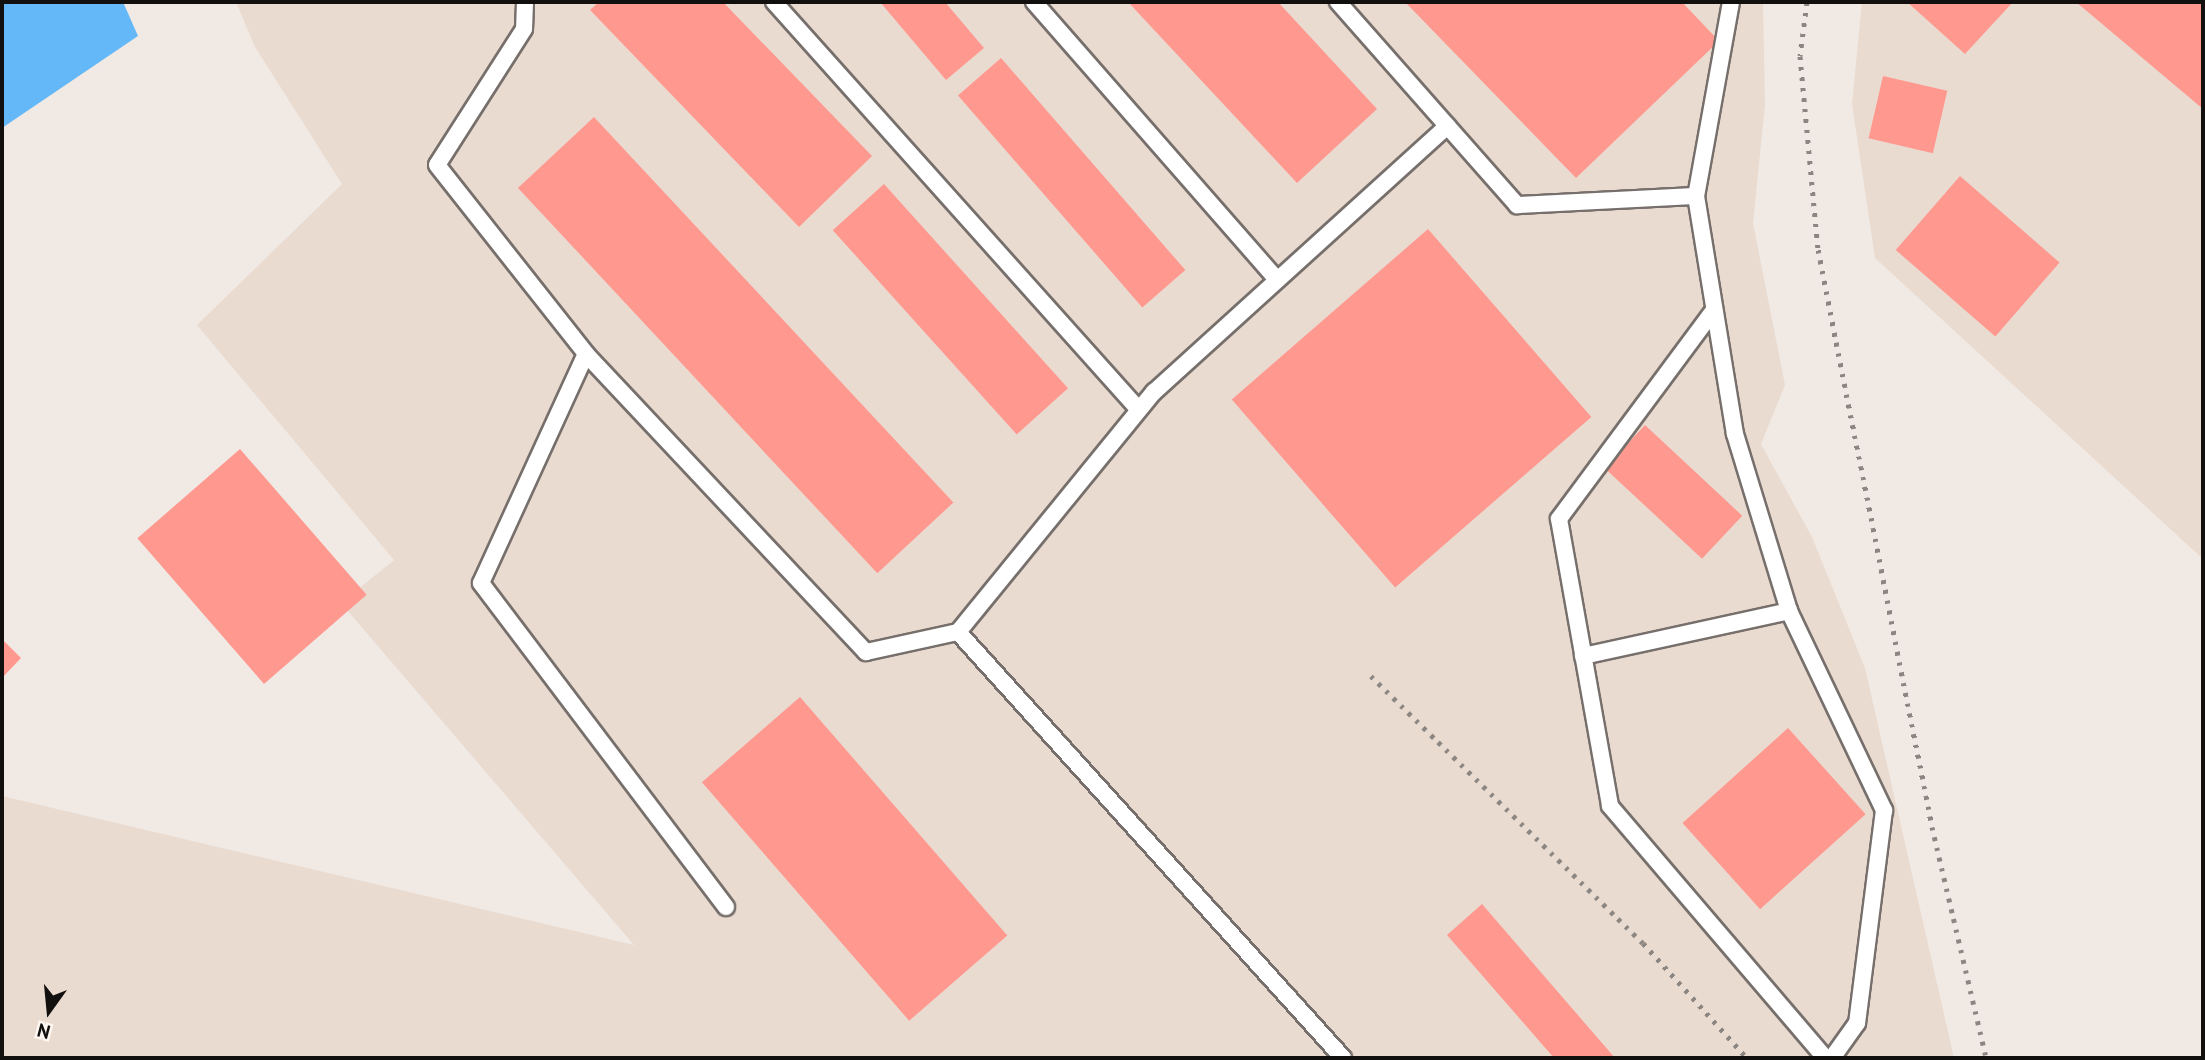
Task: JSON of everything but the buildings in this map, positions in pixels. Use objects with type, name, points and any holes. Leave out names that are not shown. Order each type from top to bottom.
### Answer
[{"type":"lane","points":[[525,2],[524,29],[437,165],[586,354],[866,652],[958,632],[1139,410],[1447,126]]},
{"type":"lane","points":[[774,2],[1139,410]]},
{"type":"lane","points":[[1034,2],[1277,280]]},
{"type":"lane","points":[[1338,2],[1517,205],[1696,196]]},
{"type":"lane","points":[[1731,2],[1696,196],[1735,435],[1789,611],[1884,810],[1857,1023],[1832,1058]]},
{"type":"lane","points":[[1714,310],[1559,519],[1610,806],[1825,1058]]},
{"type":"lane","points":[[586,354],[481,583],[726,907]]},
{"type":"lane","points":[[1583,656],[1789,611]]},
{"type":"lane","points":[[958,632],[1343,1058]]},
{"type":"shaded area","points":[[236,2],[1763,2],[1765,105],[1753,223],[1785,385],[1761,444],[1812,537],[1865,668],[1954,1058],[2,1058],[2,796],[634,945],[341,603],[394,560],[197,325],[342,184],[255,47]]},
{"type":"shaded area","points":[[1862,2],[2203,2],[2203,559],[1875,258],[1852,104]]},
{"type":"water","points":[[2,2],[123,2],[138,36],[2,128]]},
{"type":"railway","points":[[1807,2],[1800,56],[1818,250],[1932,827],[1986,1058]]},
{"type":"railway","points":[[1371,676],[1643,943],[1747,1058]]}]
